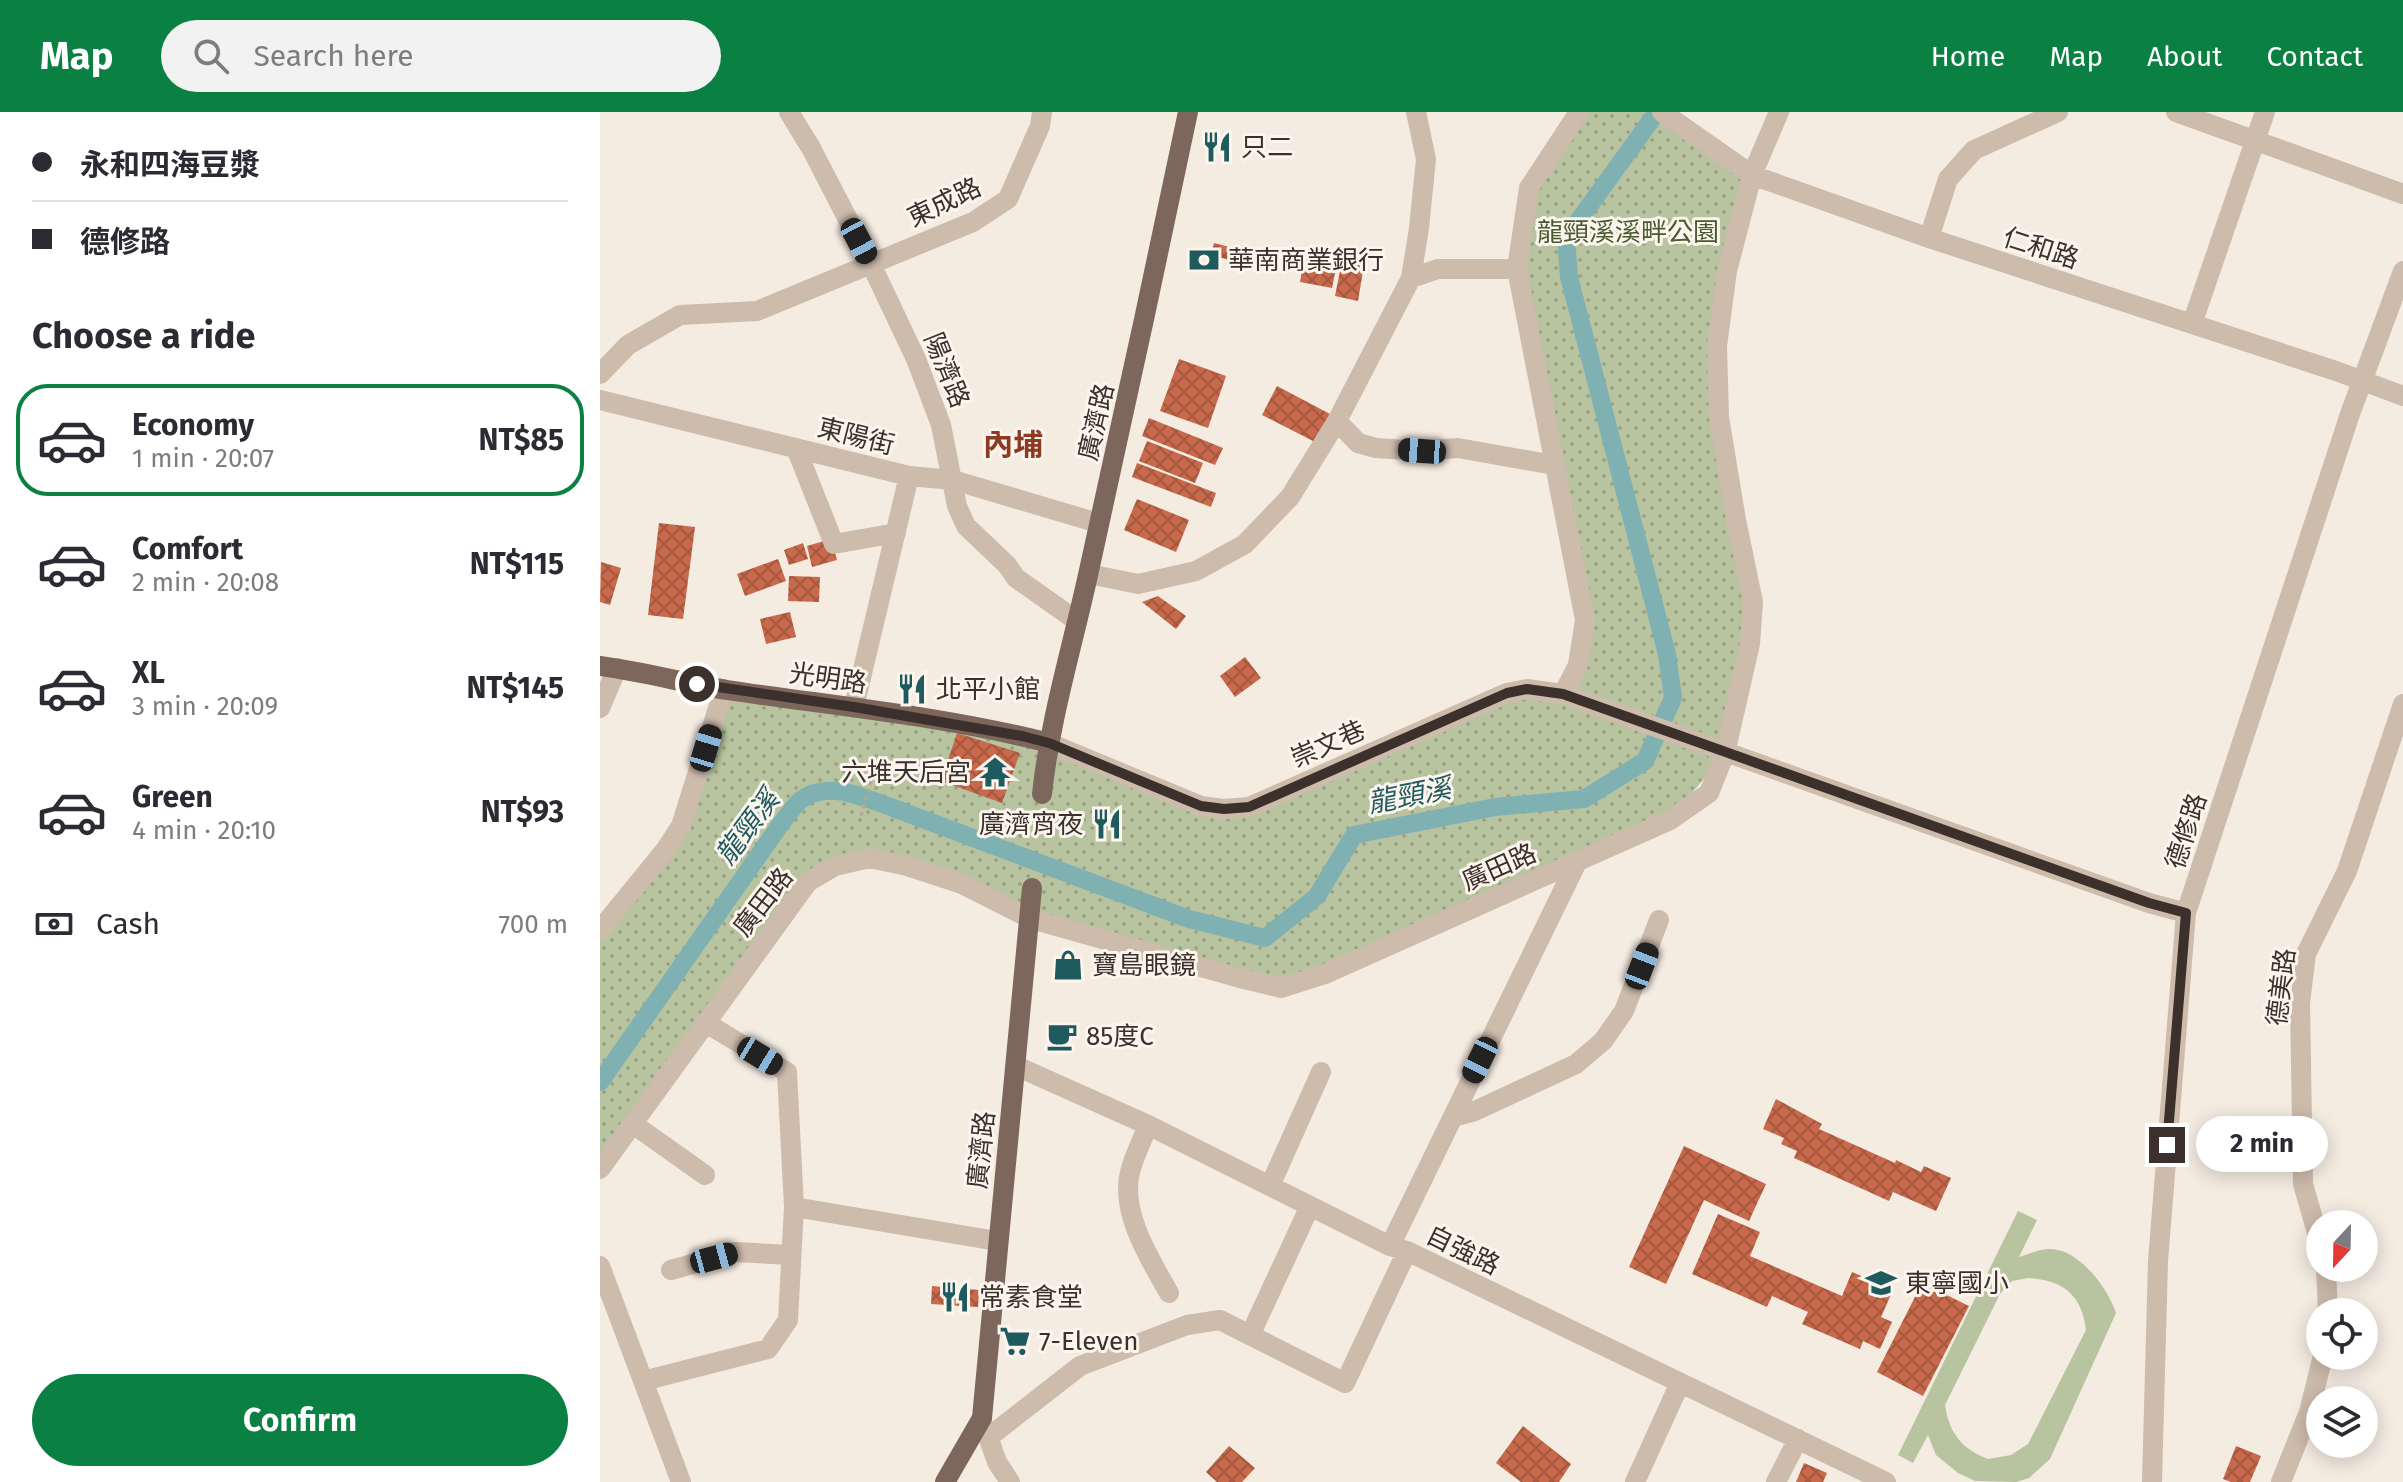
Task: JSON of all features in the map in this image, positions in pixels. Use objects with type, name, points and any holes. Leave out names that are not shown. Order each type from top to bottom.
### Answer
[{"type":"main road","name":"廣濟路","points":[[1042,794],[1057,700],[1135,370],[1188,112]]},
{"type":"main road","name":"光明路","points":[[609,667],[724,689],[1011,734],[1049,743]]},
{"type":"main road","name":"廣濟路","points":[[985,1428],[997,1241],[1032,888]]},
{"type":"main road","points":[[945,1482],[985,1428]]},
{"type":"street","name":"陽濟路","points":[[789,112],[871,264],[916,359],[941,425],[957,506],[966,526],[1016,578],[1077,621]]},
{"type":"street","name":"東成路","points":[[600,374],[628,345],[680,315],[757,311],[973,222],[1008,199],[1040,126],[1042,112]]},
{"type":"street","points":[[1089,574],[1138,584],[1196,571],[1245,544],[1290,497],[1337,421],[1411,278],[1426,159],[1416,112]]},
{"type":"street","points":[[1563,694],[1578,665],[1585,620],[1517,269],[1529,188],[1579,112]]},
{"type":"street","name":"廣田路","points":[[600,1169],[808,882],[835,866],[870,858],[907,866],[962,884],[1031,919],[1281,988],[1325,974],[1670,820],[1709,793],[1725,753],[1750,644],[1753,602],[1719,417],[1717,346],[1727,271],[1752,175],[1779,112]]},
{"type":"street","points":[[1929,238],[1948,179],[1974,150],[2058,112]]},
{"type":"street","points":[[2176,112],[2403,194]]},
{"type":"street","points":[[2192,324],[2265,112]]},
{"type":"street","name":"仁和路","points":[[1675,118],[1752,175],[1929,238],[2403,396]]},
{"type":"street","points":[[1411,278],[1438,269],[1517,269]]},
{"type":"street","name":"德修路","points":[[2152,1482],[2158,1261],[2186,913],[2350,414],[2403,271]]},
{"type":"street","name":"東陽街","points":[[600,400],[909,476],[953,480],[1098,523]]},
{"type":"street","points":[[1337,421],[1358,443],[1376,448],[1422,451],[1458,448],[1554,465]]},
{"type":"street","points":[[796,448],[834,544],[896,533]]},
{"type":"street","points":[[854,707],[909,476]]},
{"type":"street","points":[[600,708],[609,667]]},
{"type":"street","points":[[600,930],[681,826],[724,689]]},
{"type":"street","name":"崇文巷","points":[[1049,743],[1201,806],[1224,809],[1249,807],[1507,693],[1527,689],[1563,694],[2149,903],[2186,913]]},
{"type":"street","name":"德美路","points":[[2310,1210],[2303,1184],[2300,1003],[2306,954],[2347,871],[2403,704]]},
{"type":"street","points":[[1010,1482],[997,1462],[985,1428],[1080,1366],[1187,1325],[1220,1320],[1345,1383],[1453,1117],[1577,862]]},
{"type":"street","points":[[1453,1117],[1475,1111],[1576,1064],[1603,1041],[1624,1011],[1659,920]]},
{"type":"street","points":[[643,1381],[768,1349],[788,1320],[794,1207],[787,1072],[706,1023]]},
{"type":"street","name":"自強路","points":[[1016,1066],[1148,1125],[1886,1482]]},
{"type":"street","points":[[1270,1186],[1321,1072]]},
{"type":"street","points":[[633,1124],[705,1175]]},
{"type":"street","points":[[1148,1125],[1129,1174],[1128,1202],[1145,1249],[1169,1293]]},
{"type":"street","points":[[1253,1329],[1310,1206]]},
{"type":"street","points":[[794,1207],[997,1241]]},
{"type":"street","points":[[671,1270],[736,1252],[791,1255]]},
{"type":"street","points":[[600,1266],[681,1482]]},
{"type":"street","points":[[2281,1482],[2309,1412],[2320,1370]]},
{"type":"street","points":[[1635,1482],[1680,1383]]},
{"type":"street","points":[[1776,1482],[1798,1439]]},
{"type":"path","points":[[861,816],[874,770]]},
{"type":"green space","name":"龍頸溪溪畔公園","points":[[1579,112],[1661,112],[1752,175],[1717,346],[1753,602],[1725,753],[1670,820],[1281,988],[870,858],[808,882],[600,1169],[600,930],[666,849],[724,689],[1047,738],[1141,783],[1249,807],[1507,693],[1563,694],[1584,620],[1517,269],[1529,188]]},
{"type":"green space","points":[[2018,1211],[2037,1220],[2019,1257],[2050,1249],[2071,1255],[2099,1282],[2116,1313],[2050,1459],[2029,1478],[2016,1482],[1975,1481],[1958,1473],[1936,1455],[1928,1435],[1913,1463],[1898,1455]],"holes":[[[2040,1279],[2069,1292],[2080,1307],[2086,1330],[2028,1444],[2011,1455],[1988,1459],[1958,1439],[1945,1405],[2000,1294],[2012,1281]]]},
{"type":"building","points":[[1214,243],[1241,250],[1242,245],[1272,250],[1267,270],[1211,255]]},
{"type":"building","points":[[1305,253],[1338,259],[1332,288],[1300,282]]},
{"type":"building","points":[[1342,261],[1364,265],[1358,301],[1335,296]]},
{"type":"building","points":[[1179,359],[1226,376],[1208,428],[1160,411]]},
{"type":"building","points":[[1277,386],[1330,414],[1315,442],[1262,415]]},
{"type":"building","points":[[1149,418],[1223,448],[1215,465],[1142,436]]},
{"type":"building","points":[[1147,441],[1203,463],[1195,483],[1139,461]]},
{"type":"building","points":[[1137,463],[1216,493],[1211,507],[1132,477]]},
{"type":"building","points":[[1137,499],[1189,520],[1176,552],[1124,530]]},
{"type":"building","points":[[659,523],[695,527],[683,619],[648,615]]},
{"type":"building","points":[[831,539],[837,560],[812,567],[807,546]]},
{"type":"building","points":[[803,543],[808,559],[789,565],[784,550]]},
{"type":"building","points":[[778,559],[786,581],[745,596],[737,574]]},
{"type":"building","points":[[601,562],[621,568],[610,605],[600,602]]},
{"type":"building","points":[[789,576],[820,577],[819,602],[788,601]]},
{"type":"building","points":[[1158,596],[1186,616],[1176,629],[1142,602]]},
{"type":"building","points":[[790,612],[796,637],[766,644],[760,619]]},
{"type":"building","points":[[1245,657],[1261,678],[1235,697],[1220,676]]},
{"type":"building","points":[[957,733],[1020,753],[1002,803],[941,781]]},
{"type":"building","points":[[1776,1099],[1822,1124],[1819,1129],[1895,1163],[1896,1160],[1921,1172],[1924,1166],[1951,1178],[1936,1211],[1893,1192],[1889,1201],[1794,1158],[1797,1151],[1781,1144],[1784,1138],[1763,1129]]},
{"type":"building","points":[[1684,1146],[1766,1184],[1749,1221],[1704,1200],[1666,1284],[1629,1267]]},
{"type":"building","points":[[1718,1214],[1760,1232],[1750,1256],[1842,1296],[1852,1272],[1893,1290],[1881,1317],[1892,1322],[1880,1349],[1863,1341],[1860,1349],[1802,1324],[1808,1312],[1772,1296],[1767,1307],[1692,1274]]},
{"type":"building","points":[[1922,1283],[1969,1306],[1923,1396],[1877,1372]]},
{"type":"building","name":"常素食堂","points":[[932,1286],[979,1290],[978,1307],[931,1304]]},
{"type":"building","points":[[1523,1426],[1571,1464],[1559,1482],[1521,1482],[1496,1463]]},
{"type":"building","points":[[1229,1446],[1255,1468],[1242,1482],[1217,1482],[1206,1472]]},
{"type":"building","points":[[2236,1446],[2261,1456],[2250,1482],[2223,1479]]},
{"type":"building","points":[[1804,1463],[1827,1473],[1823,1482],[1796,1482]]},
{"type":"waterway","name":"龍頸溪","points":[[600,1082],[780,825],[798,802],[811,794],[833,791],[856,795],[1189,919],[1265,938],[1317,896],[1354,835],[1495,807],[1584,799],[1645,761],[1673,698],[1667,654],[1569,277],[1566,238],[1657,112]]},
{"type":"place","name":"只二","points":[[1217,147]]},
{"type":"place","name":"華南商業銀行","points":[[1204,260]]},
{"type":"place","name":"北平小館","points":[[912,689]]},
{"type":"place","name":"六堆天后宮","points":[[995,772]]},
{"type":"place","name":"廣濟宵夜","points":[[1107,824]]},
{"type":"place","name":"寶島眼鏡","points":[[1068,965]]},
{"type":"place","name":"85度C","points":[[1062,1036]]},
{"type":"place","name":"東寧國小","points":[[1881,1283]]},
{"type":"place","name":"常素食堂","points":[[955,1297]]},
{"type":"place","name":"7-Eleven","points":[[1015,1341]]},
{"type":"district","name":"內埔","points":[[1013,445]]},
{"type":"route","points":[[697,684],[1022,736],[1049,743],[1201,806],[1224,809],[1249,807],[1507,693],[1527,689],[1563,694],[2149,903],[2186,913],[2167,1145]]}]
